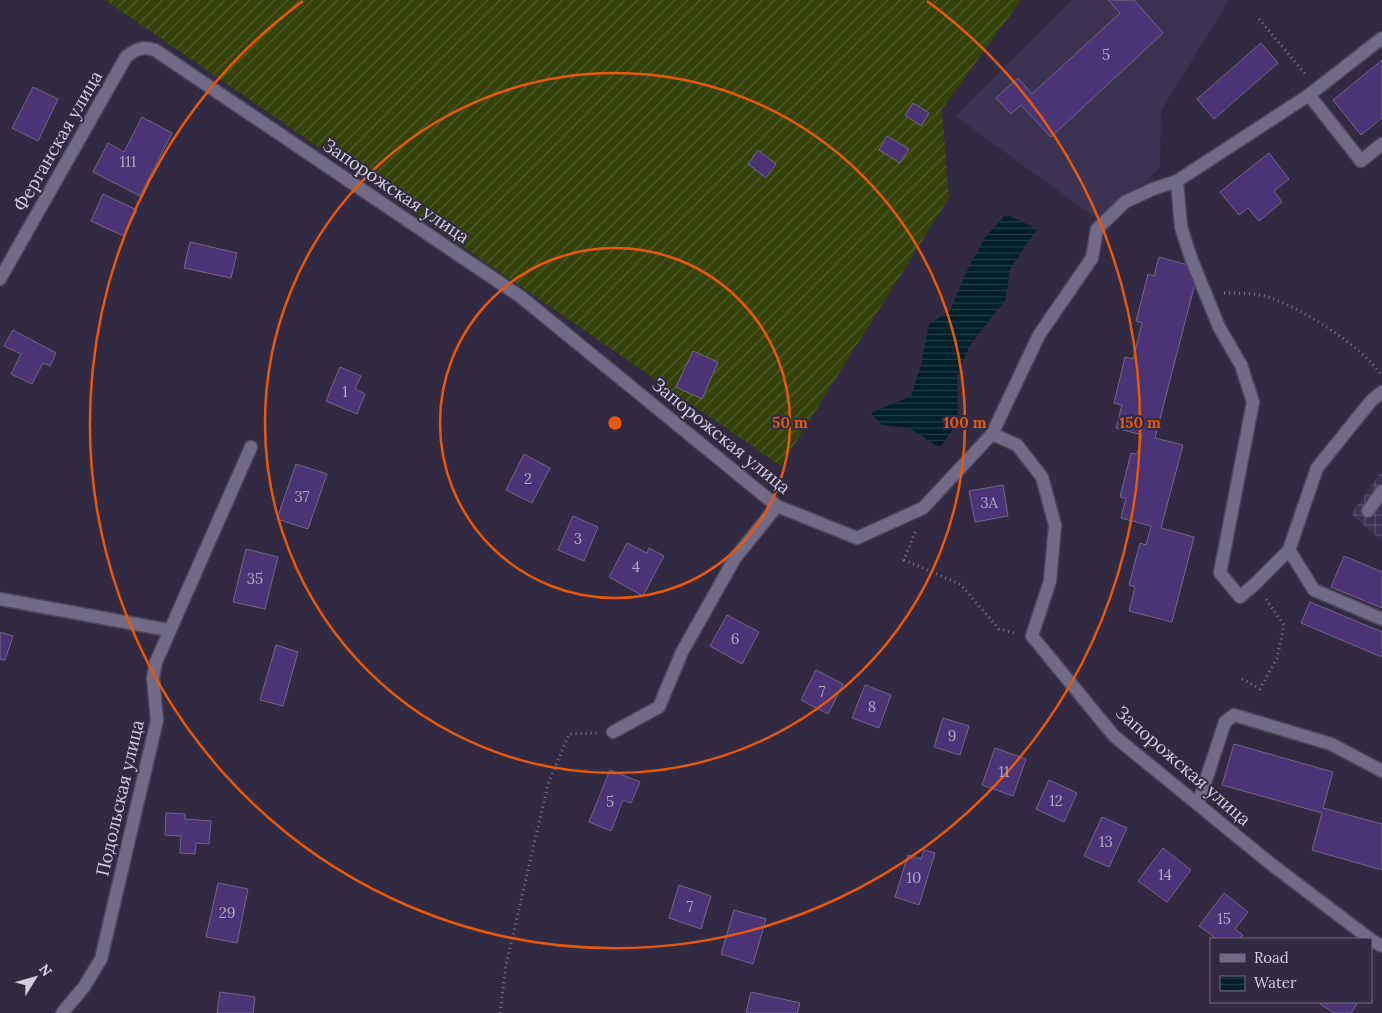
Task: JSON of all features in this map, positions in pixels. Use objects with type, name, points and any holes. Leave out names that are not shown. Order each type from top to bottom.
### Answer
[{"type":"street","name":"Запорожская улица","points":[[135,50],[145,47],[155,50],[521,297],[777,506],[857,538],[923,508],[992,434],[1039,335],[1092,258],[1097,229],[1125,202],[1152,188],[1176,181],[1314,92],[1382,38]]},
{"type":"street","name":"Ферганская улица","points":[[0,278],[126,57],[135,50]]},
{"type":"street","points":[[1314,92],[1360,161],[1382,144]]},
{"type":"street","points":[[1176,181],[1181,227],[1191,258],[1219,328],[1241,365],[1253,402],[1220,573],[1240,596],[1255,584],[1288,550],[1317,468],[1371,401],[1382,392]]},
{"type":"street","points":[[992,434],[1017,445],[1042,477],[1055,526],[1050,581],[1032,636]]},
{"type":"street","name":"Подольская улица","points":[[62,1013],[84,987],[101,959],[157,720],[153,678],[156,662],[168,630],[251,447]]},
{"type":"street","points":[[1368,511],[1382,491]]},
{"type":"street","points":[[613,732],[659,706],[682,652],[735,558],[777,506]]},
{"type":"street","points":[[1288,550],[1314,590],[1382,620]]},
{"type":"street","points":[[0,600],[168,630]]},
{"type":"street","name":"Запорожская улица","points":[[1032,636],[1114,736],[1271,864],[1369,938]]},
{"type":"street","points":[[1198,804],[1225,722],[1234,715],[1331,744],[1382,771]]},
{"type":"path","points":[[1259,19],[1314,92]]},
{"type":"path","points":[[1206,292],[1246,293],[1269,297],[1286,305],[1352,346],[1382,376]]},
{"type":"path","points":[[923,508],[904,560],[960,584],[999,630],[1032,636]]},
{"type":"path","points":[[1242,679],[1260,689],[1277,658],[1284,625],[1255,584]]},
{"type":"path","points":[[500,1013],[506,965],[548,784],[569,734],[613,732]]},
{"type":"shaded area","points":[[1072,0],[1229,0],[1161,111],[1160,167],[1104,224],[955,116]]},
{"type":"shaded area","points":[[1382,471],[1382,541],[1351,514]]},
{"type":"green space","points":[[105,0],[1021,0],[942,109],[949,198],[781,466]]},
{"type":"water","points":[[1006,214],[1037,229],[1010,269],[1006,299],[970,345],[957,376],[958,422],[940,448],[909,428],[882,425],[871,413],[911,396],[921,365],[929,324],[950,311],[967,270],[985,238]]},
{"type":"building","points":[[1108,0],[1134,0],[1163,33],[1051,137],[1021,105],[1011,114],[996,98],[1018,78],[1032,94],[1120,13]]},
{"type":"building","points":[[1261,43],[1278,63],[1214,119],[1197,99]]},
{"type":"building","points":[[1382,60],[1382,118],[1361,135],[1333,100]]},
{"type":"building","points":[[33,87],[58,99],[38,141],[12,128]]},
{"type":"building","points":[[913,103],[929,113],[921,126],[905,115]]},
{"type":"building","points":[[142,117],[172,133],[140,196],[93,172],[108,143],[124,152]]},
{"type":"building","points":[[887,136],[909,149],[900,163],[879,150]]},
{"type":"building","points":[[758,150],[776,164],[766,178],[748,164]]},
{"type":"building","points":[[1269,153],[1289,179],[1274,191],[1282,202],[1259,221],[1248,208],[1239,215],[1220,192]]},
{"type":"building","points":[[103,194],[137,210],[124,236],[91,221]]},
{"type":"building","points":[[190,242],[237,253],[231,278],[184,268]]},
{"type":"building","points":[[1159,257],[1199,268],[1155,438],[1183,445],[1161,528],[1194,537],[1172,622],[1129,611],[1135,587],[1129,585],[1140,543],[1146,545],[1151,526],[1121,518],[1126,498],[1120,497],[1131,453],[1137,454],[1142,435],[1116,428],[1122,405],[1114,403],[1125,357],[1133,359],[1142,323],[1136,321],[1148,274],[1154,276]]},
{"type":"building","points":[[13,330],[56,353],[50,366],[43,363],[32,384],[11,374],[21,354],[4,346]]},
{"type":"building","points":[[693,351],[718,362],[702,399],[676,387]]},
{"type":"building","points":[[340,367],[361,376],[355,389],[365,394],[357,414],[326,401]]},
{"type":"building","points":[[524,454],[550,468],[532,503],[506,490]]},
{"type":"building","points":[[296,464],[327,474],[308,529],[277,519]]},
{"type":"building","points":[[1003,485],[1008,516],[975,522],[969,491]]},
{"type":"building","points":[[573,516],[598,527],[584,561],[558,550]]},
{"type":"building","points":[[627,543],[647,553],[649,548],[664,556],[643,596],[609,577]]},
{"type":"building","points":[[246,549],[278,557],[265,609],[233,602]]},
{"type":"building","points":[[1344,556],[1382,572],[1382,608],[1331,587]]},
{"type":"building","points":[[1310,602],[1382,632],[1382,657],[1301,623]]},
{"type":"building","points":[[727,615],[759,632],[742,664],[710,646]]},
{"type":"building","points":[[0,632],[13,636],[5,660],[0,659]]},
{"type":"building","points":[[276,645],[298,652],[283,706],[260,700]]},
{"type":"building","points":[[816,670],[843,684],[828,714],[801,700]]},
{"type":"building","points":[[865,685],[891,695],[879,728],[852,718]]},
{"type":"building","points":[[943,718],[969,726],[960,755],[934,747]]},
{"type":"building","points":[[1234,744],[1333,772],[1323,808],[1382,824],[1382,870],[1312,850],[1322,813],[1222,785]]},
{"type":"building","points":[[995,748],[1026,759],[1013,796],[982,785]]},
{"type":"building","points":[[610,770],[640,782],[631,803],[623,800],[611,831],[589,822]]},
{"type":"building","points":[[1049,780],[1077,793],[1064,822],[1036,809]]},
{"type":"building","points":[[166,813],[185,814],[185,819],[211,821],[209,844],[196,843],[195,854],[180,853],[181,836],[165,835]]},
{"type":"building","points":[[1102,817],[1127,828],[1109,867],[1084,856]]},
{"type":"building","points":[[1163,848],[1191,870],[1167,902],[1138,881]]},
{"type":"building","points":[[924,850],[935,853],[919,905],[895,897],[908,855],[921,859]]},
{"type":"building","points":[[218,883],[248,889],[237,943],[206,937]]},
{"type":"building","points":[[679,885],[711,896],[701,929],[669,918]]},
{"type":"building","points":[[1224,893],[1248,912],[1235,929],[1243,935],[1240,938],[1216,938],[1199,926]]},
{"type":"building","points":[[734,910],[766,919],[753,964],[721,954]]},
{"type":"building","points":[[220,992],[255,997],[253,1013],[217,1013]]},
{"type":"building","points":[[751,992],[800,1003],[797,1013],[746,1013]]},
{"type":"building","points":[[1357,1003],[1351,1013],[1334,1013],[1320,1004]]}]
